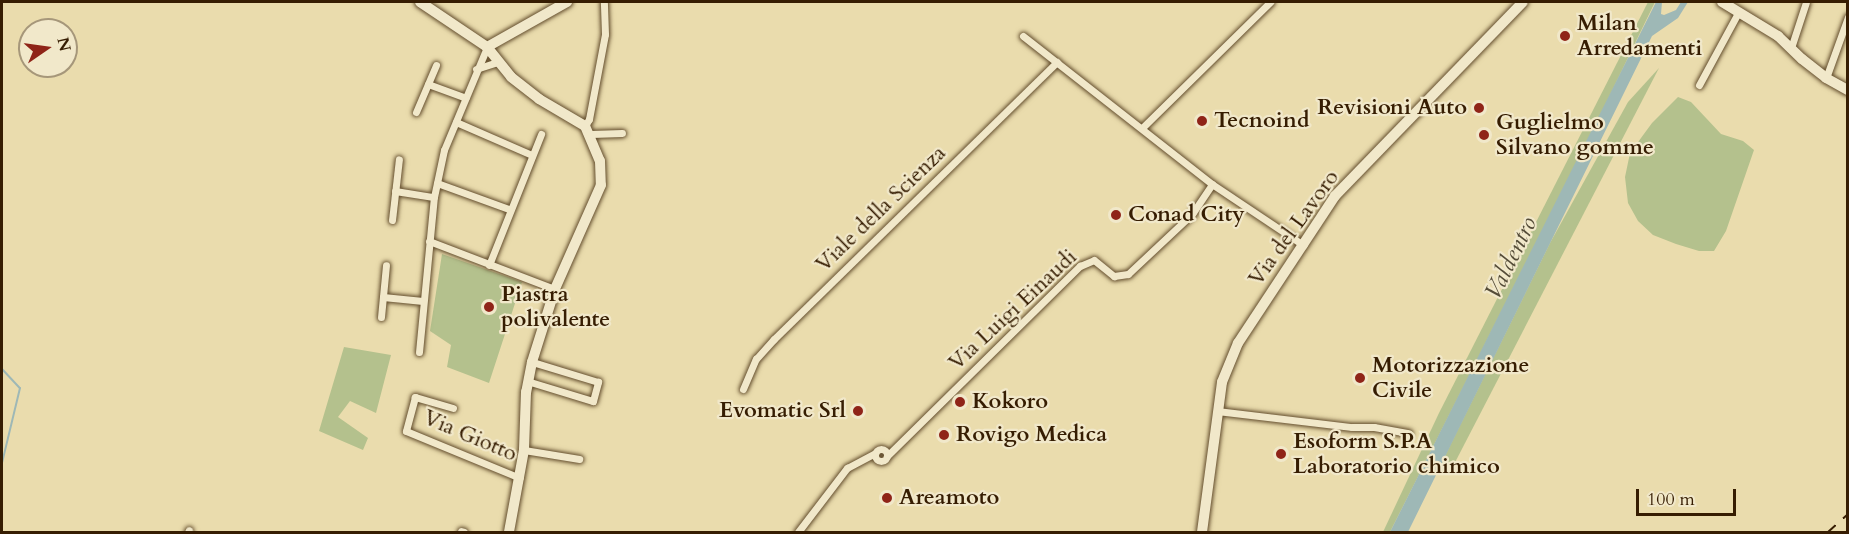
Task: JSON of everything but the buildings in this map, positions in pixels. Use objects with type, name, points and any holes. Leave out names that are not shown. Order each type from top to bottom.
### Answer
[{"type":"street","points":[[420,2],[487,47],[511,77],[539,99],[588,130],[622,134]]},
{"type":"street","points":[[419,352],[434,197],[444,150],[477,68],[487,47],[567,2]]},
{"type":"street","points":[[588,130],[605,34],[604,2]]},
{"type":"street","points":[[1142,129],[1270,2]]},
{"type":"street","name":"Via del Lavoro","points":[[1202,532],[1222,382],[1234,350],[1335,196],[1522,2]]},
{"type":"street","points":[[1722,2],[1778,36],[1826,78],[1848,90]]},
{"type":"street","points":[[1791,48],[1806,2]]},
{"type":"street","points":[[1699,85],[1739,11]]},
{"type":"street","points":[[1826,78],[1848,17]]},
{"type":"street","points":[[1023,36],[1212,184],[1303,245]]},
{"type":"street","points":[[477,68],[498,62]]},
{"type":"street","name":"Viale della Scienza","points":[[743,389],[756,358],[774,339],[1057,63]]},
{"type":"street","points":[[416,112],[436,65]]},
{"type":"street","points":[[428,84],[466,98]]},
{"type":"street","points":[[456,122],[532,155]]},
{"type":"street","name":"Via Giotto","points":[[509,532],[524,450],[527,381],[532,362],[555,289],[601,185],[600,161],[588,130]]},
{"type":"street","points":[[489,265],[508,209],[541,134]]},
{"type":"street","points":[[392,220],[399,159]]},
{"type":"street","points":[[437,183],[508,209]]},
{"type":"street","name":"Via Luigi Einaudi","points":[[798,532],[847,468],[866,457],[876,456],[880,449],[887,453],[1080,267],[1094,260],[1114,276],[1128,274],[1192,214],[1212,184]]},
{"type":"street","points":[[395,191],[434,197]]},
{"type":"street","points":[[429,241],[555,289]]},
{"type":"street","points":[[381,317],[386,265]]},
{"type":"street","points":[[383,297],[423,301]]},
{"type":"street","points":[[527,381],[593,401],[598,382],[532,362]]},
{"type":"street","name":"Via Giotto","points":[[453,408],[415,397],[406,431],[520,478]]},
{"type":"street","points":[[1217,411],[1374,427],[1408,434]]},
{"type":"street","points":[[524,450],[579,459]]},
{"type":"green space","points":[[1648,2],[1655,2],[1592,132],[1390,532],[1383,532],[1439,413]]},
{"type":"green space","points":[[1659,68],[1449,474],[1437,472],[1550,243],[1628,102]]},
{"type":"green space","points":[[1678,97],[1691,102],[1721,134],[1743,141],[1754,150],[1726,231],[1714,251],[1699,251],[1653,235],[1638,221],[1628,203],[1625,177],[1630,153],[1652,123]]},
{"type":"green space","points":[[442,254],[522,282],[489,383],[447,367],[451,345],[430,331]]},
{"type":"green space","points":[[344,347],[391,355],[376,413],[350,401],[338,417],[368,438],[363,450],[319,431]]},
{"type":"water","points":[[1656,2],[1662,2],[1661,14],[1664,15],[1676,10],[1681,2],[1688,2],[1678,18],[1652,36],[1408,532],[1390,532]]},
{"type":"waterway","points":[[2,369],[20,388],[2,463]]},
{"type":"railway","points":[[1828,532],[1848,514]]},
{"type":"place","name":"Milan Arredamenti","points":[[1565,36]]},
{"type":"place","name":"Revisioni Auto","points":[[1479,108]]},
{"type":"place","name":"Tecnoind","points":[[1202,121]]},
{"type":"place","name":"Guglielmo Silvano gomme","points":[[1484,135]]},
{"type":"place","name":"Conad City","points":[[1116,215]]},
{"type":"place","name":"Piastra polivalente","points":[[489,307]]},
{"type":"place","name":"Motorizzazione Civile","points":[[1360,378]]},
{"type":"place","name":"Kokoro","points":[[960,402]]},
{"type":"place","name":"Evomatic Srl","points":[[858,411]]},
{"type":"place","name":"Rovigo Medica","points":[[944,435]]},
{"type":"place","name":"Esoform S.P.A Laboratorio chimico","points":[[1281,454]]},
{"type":"place","name":"Areamoto","points":[[887,498]]},
{"type":"water label","name":"Valdentro","points":[[1511,258]]}]
